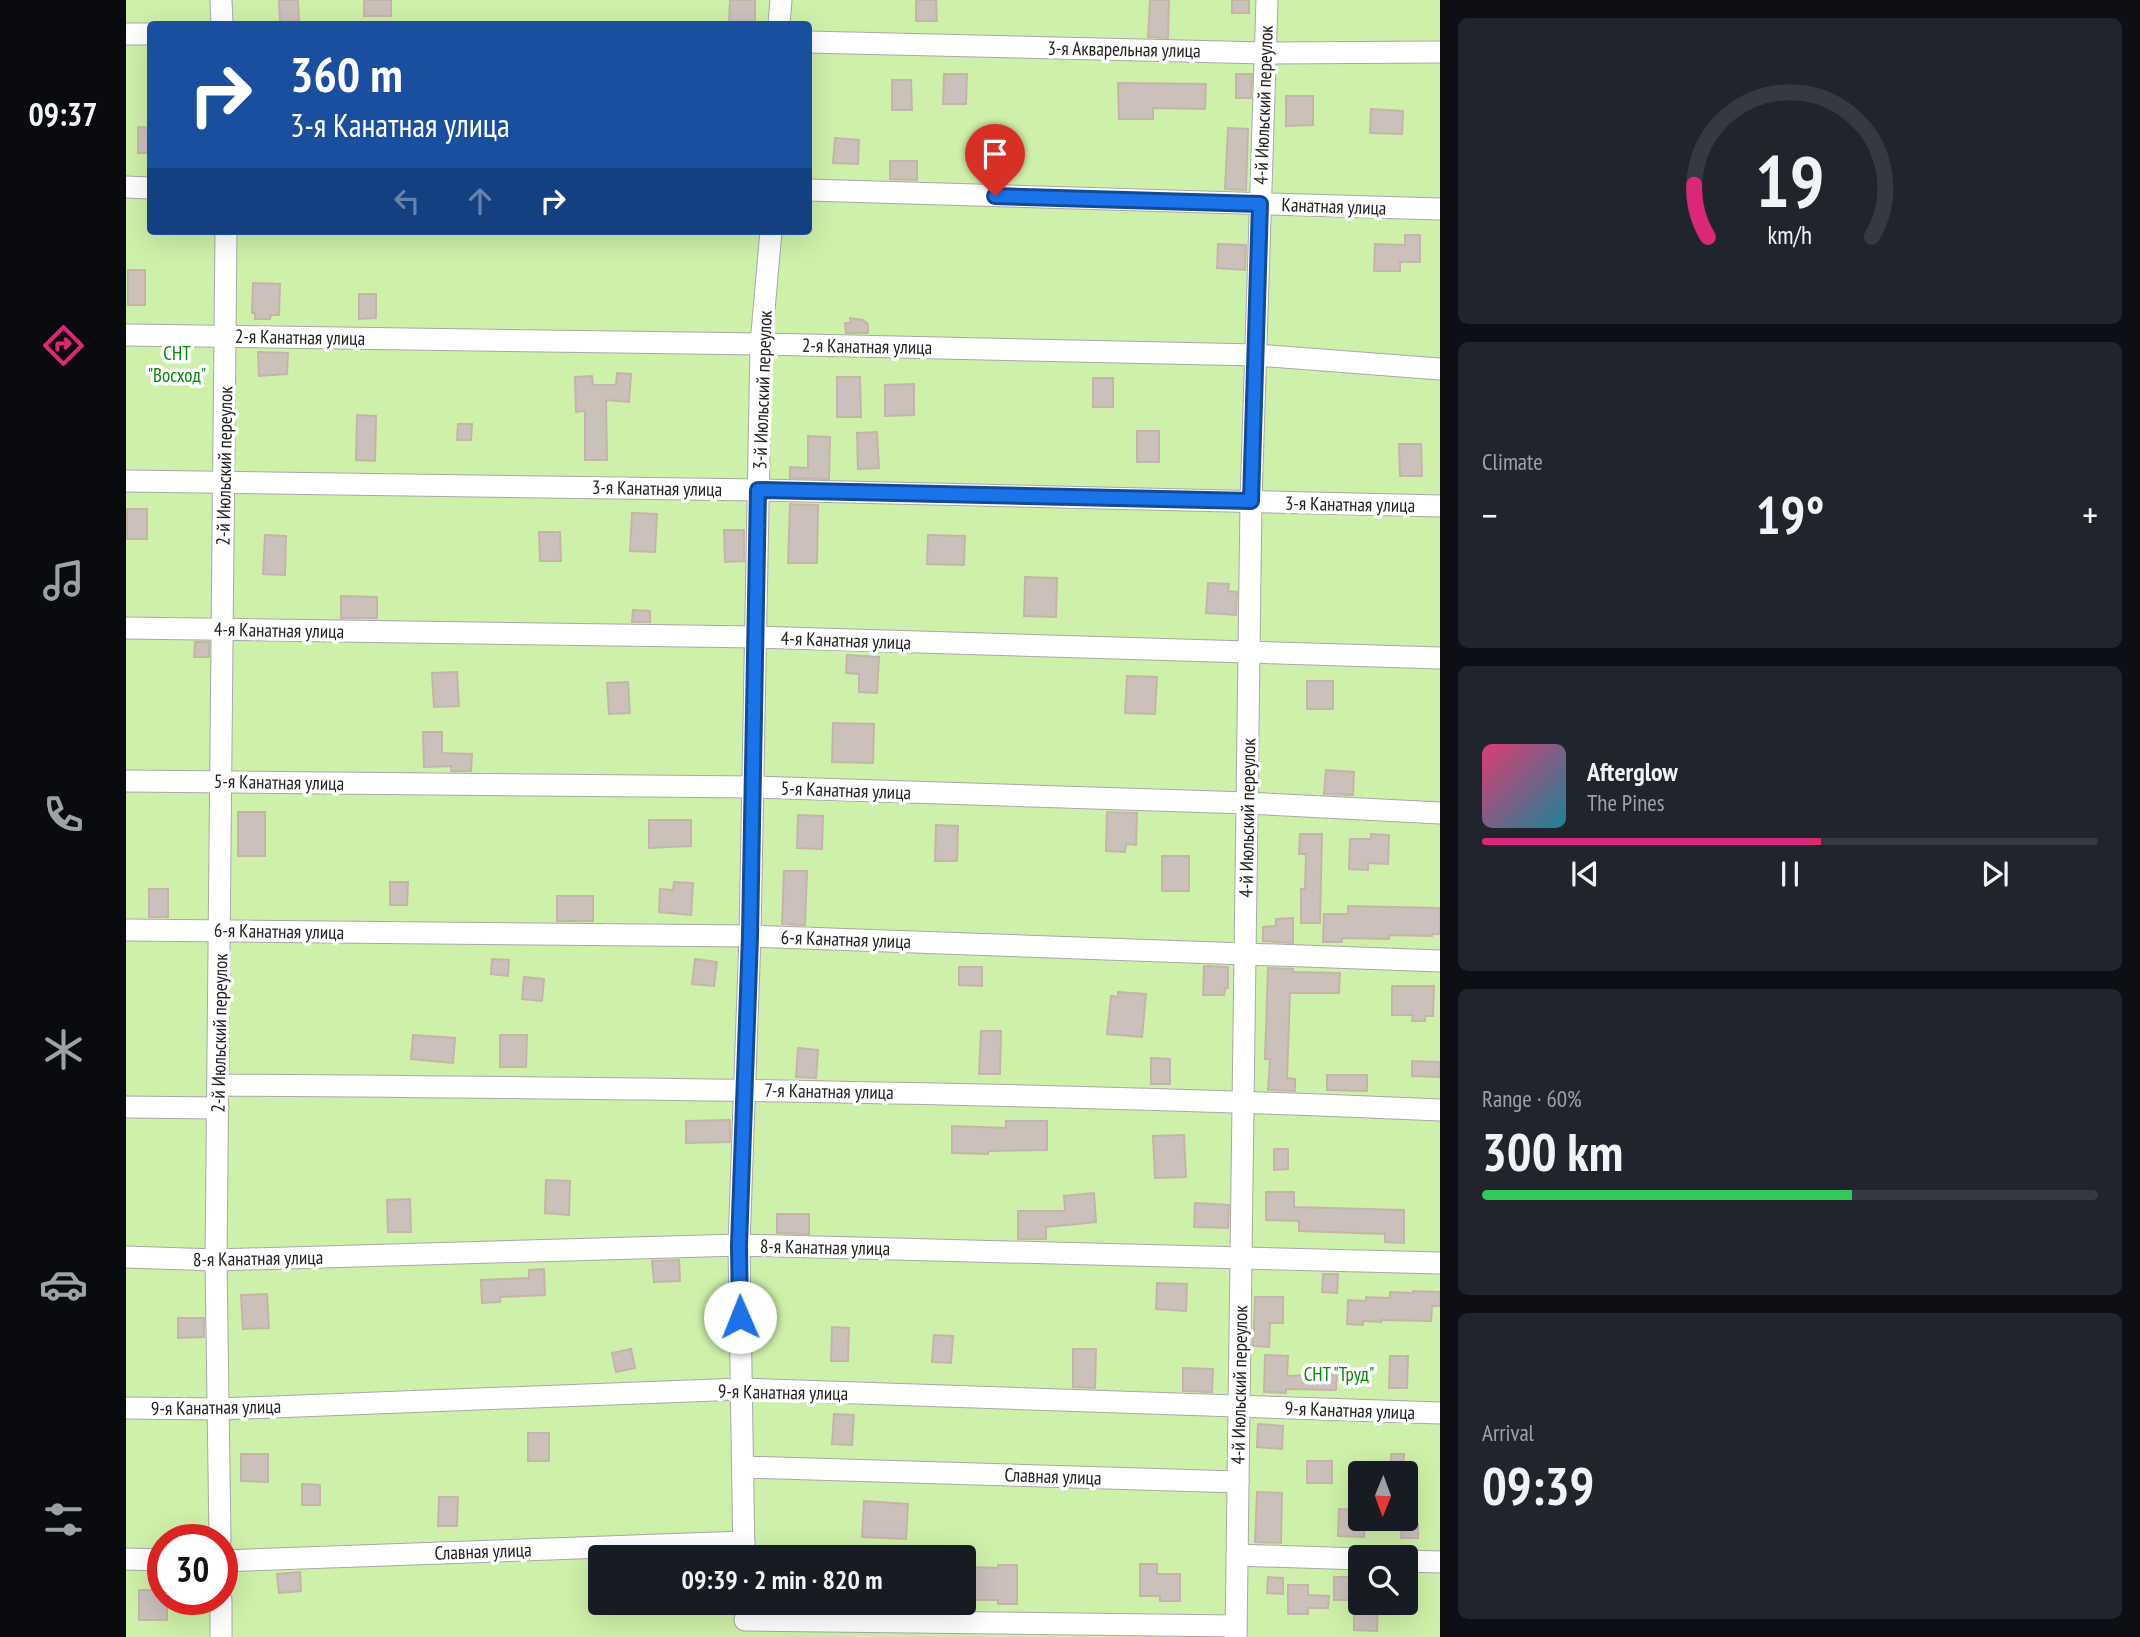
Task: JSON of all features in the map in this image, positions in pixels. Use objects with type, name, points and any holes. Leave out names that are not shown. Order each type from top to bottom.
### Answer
[{"type":"street","points":[[221,0],[222,21]]},
{"type":"street","points":[[779,21],[781,0]]},
{"type":"street","name":"4-й Июльский переулок","points":[[1236,1632],[1251,501],[1267,0]]},
{"type":"street","points":[[126,34],[147,34]]},
{"type":"street","name":"3-я Акварельная улица","points":[[812,42],[1265,53],[1440,52]]},
{"type":"street","points":[[126,187],[147,188]]},
{"type":"street","name":"Канатная улица","points":[[812,190],[1440,209]]},
{"type":"street","name":"2-й Июльский переулок","points":[[220,1524],[216,1260],[226,235]]},
{"type":"street","name":"3-й Июльский переулок","points":[[744,1545],[739,1245],[750,936],[761,344],[771,235]]},
{"type":"street","name":"2-я Канатная улица","points":[[126,335],[761,344],[1256,355],[1440,369]]},
{"type":"street","name":"3-я Канатная улица","points":[[126,481],[758,490],[1440,506]]},
{"type":"street","name":"4-я Канатная улица","points":[[126,628],[756,637],[1440,659]]},
{"type":"street","name":"5-я Канатная улица","points":[[126,781],[753,787],[1247,803],[1440,813]]},
{"type":"street","name":"6-я Канатная улица","points":[[126,930],[750,936],[1440,961]]},
{"type":"street","name":"7-я Канатная улица","points":[[218,1085],[745,1089],[1440,1110]]},
{"type":"street","points":[[126,1107],[218,1108]]},
{"type":"street","name":"8-я Канатная улица","points":[[126,1257],[216,1260],[739,1245],[1440,1263]]},
{"type":"street","name":"9-я Канатная улица","points":[[126,1408],[219,1409],[741,1389],[1440,1413]]},
{"type":"street","name":"Славная улица","points":[[743,1467],[1238,1482]]},
{"type":"street","name":"Славная улица","points":[[238,1561],[588,1553]]},
{"type":"street","points":[[1237,1555],[1348,1559]]},
{"type":"street","points":[[126,1559],[147,1560]]},
{"type":"street","points":[[1418,1561],[1440,1562]]},
{"type":"street","points":[[221,1615],[221,1637]]},
{"type":"street","points":[[745,1620],[1236,1632]]},
{"type":"green space","points":[[126,0],[1440,0],[1440,1637],[126,1637]]},
{"type":"building","points":[[279,0],[298,0],[299,21],[280,21]]},
{"type":"building","points":[[364,0],[391,0],[391,16],[364,16]]},
{"type":"building","points":[[730,0],[755,0],[755,21],[729,21]]},
{"type":"building","points":[[916,0],[936,0],[937,21],[916,21]]},
{"type":"building","points":[[1150,0],[1169,0],[1168,38],[1148,37]]},
{"type":"building","points":[[1232,0],[1249,0],[1249,13],[1232,13]]},
{"type":"building","points":[[944,74],[967,74],[966,104],[943,104]]},
{"type":"building","points":[[1236,74],[1252,74],[1251,98],[1236,98]]},
{"type":"building","points":[[892,80],[911,80],[912,110],[892,110]]},
{"type":"building","points":[[1118,83],[1206,84],[1205,109],[1153,108],[1153,119],[1119,119]]},
{"type":"building","points":[[1286,96],[1313,96],[1313,125],[1286,126]]},
{"type":"building","points":[[1371,109],[1403,111],[1402,134],[1370,133]]},
{"type":"building","points":[[138,127],[147,128],[147,153],[138,153]]},
{"type":"building","points":[[1228,128],[1248,129],[1246,190],[1225,189]]},
{"type":"building","points":[[835,138],[859,140],[858,164],[833,163]]},
{"type":"building","points":[[890,161],[917,161],[917,180],[890,179]]},
{"type":"building","points":[[1405,235],[1420,235],[1420,262],[1400,262],[1400,271],[1374,271],[1375,244],[1405,245]]},
{"type":"building","points":[[1218,244],[1246,245],[1245,270],[1217,268]]},
{"type":"building","points":[[128,270],[145,270],[145,305],[128,305]]},
{"type":"building","points":[[253,283],[280,284],[279,315],[271,315],[270,319],[255,319],[255,313],[252,313]]},
{"type":"building","points":[[359,294],[376,294],[376,318],[359,319]]},
{"type":"building","points":[[850,318],[863,320],[868,324],[868,333],[846,333],[845,323],[851,323]]},
{"type":"building","points":[[258,352],[288,353],[287,374],[259,376]]},
{"type":"building","points":[[617,373],[631,374],[629,402],[606,400],[607,460],[585,460],[585,411],[576,412],[575,377],[592,376],[593,385],[616,385]]},
{"type":"building","points":[[837,377],[860,377],[861,417],[837,417]]},
{"type":"building","points":[[1093,378],[1113,378],[1113,407],[1093,407]]},
{"type":"building","points":[[914,384],[914,415],[885,416],[885,385]]},
{"type":"building","points":[[357,415],[376,416],[375,461],[356,460]]},
{"type":"building","points":[[458,424],[472,424],[471,440],[457,440]]},
{"type":"building","points":[[1137,431],[1159,431],[1159,462],[1137,462]]},
{"type":"building","points":[[877,432],[879,468],[858,469],[857,433]]},
{"type":"building","points":[[808,436],[830,437],[829,479],[790,478],[790,467],[808,468]]},
{"type":"building","points":[[1399,444],[1421,444],[1422,476],[1400,476]]},
{"type":"building","points":[[790,504],[818,505],[817,563],[788,563]]},
{"type":"building","points":[[127,509],[147,509],[147,539],[127,539]]},
{"type":"building","points":[[632,513],[657,514],[655,552],[630,551]]},
{"type":"building","points":[[724,530],[744,530],[744,561],[725,562]]},
{"type":"building","points":[[539,532],[560,532],[561,561],[540,561]]},
{"type":"building","points":[[265,535],[286,536],[285,575],[263,574]]},
{"type":"building","points":[[928,535],[965,536],[964,565],[927,564]]},
{"type":"building","points":[[1025,577],[1057,578],[1056,617],[1024,616]]},
{"type":"building","points":[[1208,583],[1229,584],[1228,591],[1237,592],[1236,615],[1206,613]]},
{"type":"building","points":[[341,596],[377,597],[377,618],[341,618]]},
{"type":"building","points":[[633,610],[650,611],[650,622],[632,622]]},
{"type":"building","points":[[195,642],[209,642],[209,657],[194,657]]},
{"type":"building","points":[[847,655],[879,657],[877,693],[859,692],[859,674],[846,673]]},
{"type":"building","points":[[457,672],[459,706],[434,707],[432,673]]},
{"type":"building","points":[[1127,676],[1157,677],[1155,714],[1125,713]]},
{"type":"building","points":[[1307,681],[1333,681],[1333,709],[1307,709]]},
{"type":"building","points":[[628,682],[630,713],[609,714],[607,683]]},
{"type":"building","points":[[833,723],[874,724],[873,763],[832,762]]},
{"type":"building","points":[[423,732],[442,732],[442,753],[472,754],[471,771],[451,771],[451,766],[424,767]]},
{"type":"building","points":[[1326,770],[1354,772],[1353,795],[1324,794]]},
{"type":"building","points":[[238,812],[265,812],[265,856],[238,856]]},
{"type":"building","points":[[1107,812],[1137,813],[1136,845],[1126,844],[1125,852],[1106,851]]},
{"type":"building","points":[[798,815],[823,816],[822,849],[797,848]]},
{"type":"building","points":[[649,820],[691,820],[691,846],[649,848]]},
{"type":"building","points":[[936,825],[958,826],[957,861],[935,861]]},
{"type":"building","points":[[1300,834],[1322,834],[1320,923],[1301,923],[1301,889],[1305,889],[1306,854],[1299,854]]},
{"type":"building","points":[[1371,834],[1389,835],[1388,864],[1368,863],[1368,870],[1349,869],[1350,839],[1371,839]]},
{"type":"building","points":[[1162,856],[1189,856],[1189,891],[1162,891]]},
{"type":"building","points":[[784,871],[807,871],[805,925],[782,924]]},
{"type":"building","points":[[390,882],[408,882],[407,905],[390,905]]},
{"type":"building","points":[[674,882],[693,883],[691,915],[659,912],[660,889],[673,890]]},
{"type":"building","points":[[149,889],[168,889],[168,917],[149,917]]},
{"type":"building","points":[[557,896],[593,896],[593,921],[557,921]]},
{"type":"building","points":[[1348,906],[1440,908],[1440,934],[1389,935],[1389,939],[1342,938],[1342,942],[1323,942],[1324,914],[1348,914]]},
{"type":"building","points":[[1293,918],[1293,943],[1263,941],[1263,927],[1276,926],[1276,919]]},
{"type":"building","points":[[492,959],[509,960],[508,976],[491,974]]},
{"type":"building","points":[[695,959],[717,962],[714,986],[692,984]]},
{"type":"building","points":[[1204,966],[1228,967],[1228,988],[1225,988],[1224,995],[1203,995]]},
{"type":"building","points":[[959,967],[982,967],[982,986],[959,985]]},
{"type":"building","points":[[1268,968],[1293,969],[1293,972],[1340,973],[1339,993],[1290,993],[1287,1078],[1295,1079],[1295,1091],[1268,1090],[1270,1059],[1265,1059]]},
{"type":"building","points":[[524,977],[544,979],[542,1001],[522,999]]},
{"type":"building","points":[[1392,986],[1434,986],[1433,1016],[1425,1016],[1425,1021],[1412,1021],[1413,1015],[1392,1015]]},
{"type":"building","points":[[1118,992],[1146,994],[1142,1037],[1107,1034],[1111,996],[1118,997]]},
{"type":"building","points":[[981,1031],[1001,1031],[1000,1074],[979,1074]]},
{"type":"building","points":[[413,1035],[455,1038],[453,1063],[411,1059]]},
{"type":"building","points":[[500,1035],[527,1035],[526,1067],[500,1067]]},
{"type":"building","points":[[798,1048],[818,1050],[816,1078],[796,1077]]},
{"type":"building","points":[[1151,1058],[1170,1059],[1170,1084],[1151,1084]]},
{"type":"building","points":[[1412,1061],[1440,1062],[1440,1077],[1412,1076]]},
{"type":"building","points":[[1327,1075],[1367,1075],[1367,1091],[1327,1090]]},
{"type":"building","points":[[730,1120],[730,1142],[686,1143],[686,1121]]},
{"type":"building","points":[[1006,1121],[1047,1121],[1047,1150],[988,1151],[988,1154],[952,1153],[952,1126],[1006,1128]]},
{"type":"building","points":[[1184,1135],[1186,1177],[1155,1178],[1153,1136]]},
{"type":"building","points":[[1274,1149],[1288,1149],[1288,1169],[1274,1170]]},
{"type":"building","points":[[546,1180],[570,1181],[569,1215],[545,1213]]},
{"type":"building","points":[[1266,1192],[1294,1192],[1294,1207],[1404,1210],[1404,1243],[1385,1242],[1385,1234],[1299,1231],[1299,1221],[1266,1220]]},
{"type":"building","points":[[1094,1193],[1096,1222],[1046,1227],[1046,1239],[1018,1239],[1018,1211],[1065,1211],[1064,1196]]},
{"type":"building","points":[[410,1199],[411,1232],[388,1232],[387,1200]]},
{"type":"building","points":[[1195,1203],[1229,1205],[1228,1228],[1194,1227]]},
{"type":"building","points":[[777,1214],[809,1214],[809,1234],[777,1233]]},
{"type":"building","points":[[679,1260],[680,1281],[654,1282],[652,1261]]},
{"type":"building","points":[[544,1269],[545,1295],[500,1297],[500,1302],[482,1303],[481,1280],[529,1278],[529,1270]]},
{"type":"building","points":[[1323,1274],[1338,1274],[1337,1293],[1322,1292]]},
{"type":"building","points":[[1157,1283],[1187,1284],[1186,1311],[1156,1309]]},
{"type":"building","points":[[1390,1292],[1440,1292],[1440,1306],[1432,1306],[1431,1321],[1381,1320],[1363,1321],[1363,1325],[1347,1324],[1348,1300],[1366,1301],[1366,1297],[1390,1298]]},
{"type":"building","points":[[267,1294],[269,1328],[243,1329],[241,1295]]},
{"type":"building","points":[[1255,1297],[1283,1297],[1283,1323],[1270,1323],[1269,1347],[1253,1346]]},
{"type":"building","points":[[178,1318],[204,1318],[204,1337],[178,1338]]},
{"type":"building","points":[[832,1327],[849,1328],[848,1361],[831,1361]]},
{"type":"building","points":[[934,1335],[953,1336],[951,1363],[932,1362]]},
{"type":"building","points":[[631,1349],[635,1368],[616,1372],[612,1353]]},
{"type":"building","points":[[1073,1349],[1096,1349],[1095,1388],[1073,1387]]},
{"type":"building","points":[[1265,1355],[1288,1356],[1287,1376],[1337,1374],[1336,1390],[1286,1389],[1286,1393],[1264,1392]]},
{"type":"building","points":[[1390,1356],[1408,1356],[1407,1388],[1389,1388]]},
{"type":"building","points":[[1183,1368],[1213,1369],[1212,1392],[1183,1391]]},
{"type":"building","points":[[834,1414],[854,1415],[852,1445],[832,1444]]},
{"type":"building","points":[[1258,1424],[1283,1426],[1282,1449],[1257,1447]]},
{"type":"building","points":[[528,1433],[549,1433],[549,1461],[528,1461]]},
{"type":"building","points":[[241,1454],[268,1454],[268,1482],[241,1481]]},
{"type":"building","points":[[1391,1454],[1404,1454],[1403,1461],[1391,1461]]},
{"type":"building","points":[[1307,1461],[1332,1461],[1332,1483],[1307,1483]]},
{"type":"building","points":[[302,1484],[320,1485],[320,1505],[302,1505]]},
{"type":"building","points":[[1257,1492],[1282,1493],[1281,1543],[1255,1542]]},
{"type":"building","points":[[439,1497],[458,1497],[457,1526],[438,1526]]},
{"type":"building","points":[[864,1501],[908,1504],[906,1539],[862,1537]]},
{"type":"building","points":[[1339,1509],[1348,1509],[1348,1531],[1364,1531],[1364,1537],[1338,1536]]},
{"type":"building","points":[[1401,1531],[1418,1531],[1418,1538],[1401,1538]]},
{"type":"building","points":[[1140,1564],[1157,1564],[1157,1574],[1180,1574],[1180,1601],[1160,1601],[1160,1596],[1140,1596]]},
{"type":"building","points":[[998,1565],[1017,1565],[1017,1604],[998,1604],[998,1600],[976,1600],[976,1567],[998,1568]]},
{"type":"building","points":[[300,1572],[301,1591],[279,1593],[277,1574]]},
{"type":"building","points":[[1268,1577],[1283,1578],[1283,1594],[1267,1593]]},
{"type":"building","points":[[1334,1577],[1348,1577],[1348,1600],[1334,1600]]},
{"type":"building","points":[[1288,1585],[1308,1585],[1308,1595],[1329,1596],[1328,1608],[1308,1608],[1308,1614],[1288,1614]]},
{"type":"building","points":[[139,1590],[147,1590],[147,1615],[167,1615],[167,1620],[139,1620]]},
{"type":"building","points":[[1354,1615],[1378,1615],[1377,1631],[1354,1630]]},
{"type":"route","points":[[740,1317],[739,1245],[750,936],[758,490],[1251,501],[1260,204],[995,196]]},
{"type":"park label","name":"СНТ \"Восход\"","points":[[177,364]]},
{"type":"park label","name":"СНТ \"Труд\"","points":[[1339,1374]]}]
